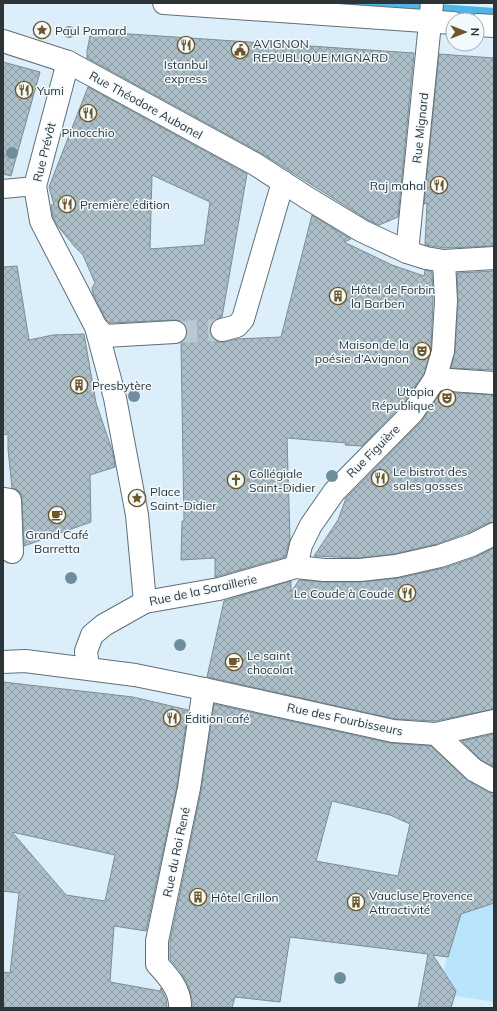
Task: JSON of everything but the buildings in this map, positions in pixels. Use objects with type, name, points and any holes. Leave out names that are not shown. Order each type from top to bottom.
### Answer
[{"type":"street","points":[[164,3],[431,12],[445,19]]},
{"type":"street","name":"Rue Mignard","points":[[407,252],[431,12]]},
{"type":"street","name":"Rue Théodore Aubanel","points":[[3,41],[68,62],[255,164],[362,231],[407,252],[426,258],[444,261],[494,258]]},
{"type":"street","name":"Rue Prévôt","points":[[68,62],[35,186],[41,221],[96,327]]},
{"type":"street","points":[[222,330],[237,326],[243,319],[283,182]]},
{"type":"street","name":"Rue Figuière","points":[[296,567],[301,545],[311,525],[334,492],[413,412],[436,379],[444,351],[446,301],[444,261]]},
{"type":"street","points":[[96,327],[105,336],[175,332]]},
{"type":"street","points":[[96,327],[115,398],[137,515],[144,602]]},
{"type":"street","points":[[436,379],[494,383]]},
{"type":"street","points":[[6,500],[12,552]]},
{"type":"street","name":"Rue de la Saraillerie","points":[[88,668],[86,651],[92,635],[104,625],[144,602],[219,589],[296,567],[324,570],[360,570],[396,566],[440,556],[472,545],[494,534]]},
{"type":"street","points":[[3,662],[25,661],[88,668],[136,675],[204,689]]},
{"type":"street","name":"Rue des Fourbisseurs","points":[[204,689],[393,731],[436,734],[494,721]]},
{"type":"street","name":"Rue du Roi René","points":[[180,1008],[173,981],[157,964],[157,941],[189,788],[204,689]]},
{"type":"street","points":[[436,734],[474,770],[494,781]]},
{"type":"lane","points":[[3,188],[35,186]]},
{"type":"shaded area","points":[[494,898],[494,1002],[451,995],[454,987],[450,982],[441,979],[463,905]]},
{"type":"waterway","points":[[356,3],[494,13]]},
{"type":"tunnel","points":[[175,332],[222,330]]},
{"type":"place","name":"Paul Pamard","points":[[42,30]]},
{"type":"place","name":"Istanbul express","points":[[186,45]]},
{"type":"place","name":"AVIGNON REPUBLIQUE MIGNARD","points":[[240,50]]},
{"type":"place","name":"Yumi","points":[[24,90]]},
{"type":"place","name":"Pinocchio","points":[[88,113]]},
{"type":"place","name":"Raj mahal","points":[[439,185]]},
{"type":"place","name":"Première édition","points":[[67,204]]},
{"type":"place","name":"Hôtel de Forbin la Barben","points":[[338,296]]},
{"type":"place","name":"Maison de la poésie d’Avignon","points":[[422,351]]},
{"type":"place","name":"Presbytère","points":[[79,385]]},
{"type":"place","name":"Utopia République","points":[[447,398]]},
{"type":"place","name":"Le bistrot des sales gosses","points":[[380,478]]},
{"type":"place","name":"Collégiale Saint-Didier","points":[[236,480]]},
{"type":"place","name":"Place Saint-Didier","points":[[137,498]]},
{"type":"place","name":"Grand Café Barretta","points":[[57,515]]},
{"type":"place","name":"Le Coude à Coude","points":[[407,593]]},
{"type":"place","name":"Le saint chocolat","points":[[234,662]]},
{"type":"place","name":"Édition café","points":[[172,718]]},
{"type":"place","name":"Hôtel Crillon","points":[[198,897]]},
{"type":"place","name":"Vaucluse Provence Attractivité","points":[[356,902]]}]
